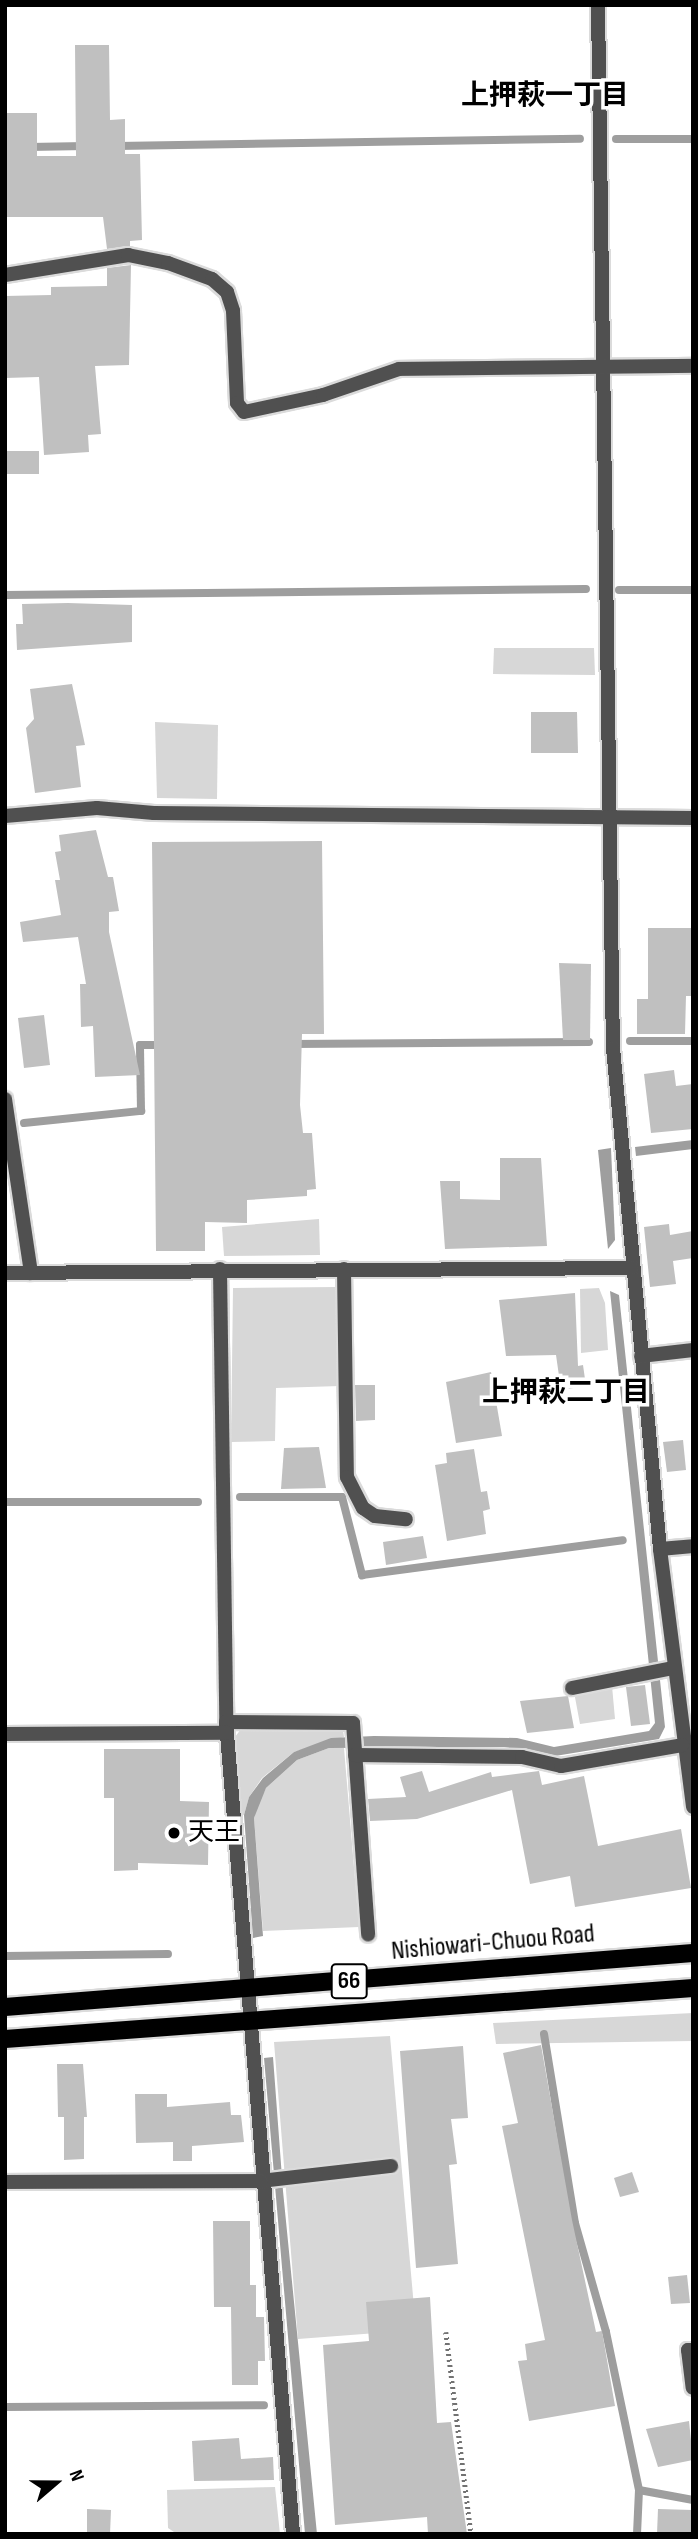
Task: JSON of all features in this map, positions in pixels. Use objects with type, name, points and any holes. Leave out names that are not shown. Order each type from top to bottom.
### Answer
[{"type":"main road","name":"Nishiowari-Chuou Road","points":[[5,2007],[247,1990],[693,1952]]},
{"type":"main road","name":"66","points":[[5,2039],[693,1988]]},
{"type":"street","points":[[598,5],[607,818],[613,1048],[660,1549],[661,1670],[682,1745],[693,1807]]},
{"type":"street","points":[[5,275],[128,255],[168,263],[212,279],[227,292],[233,311],[237,403],[244,412],[323,395],[399,369],[693,366]]},
{"type":"street","points":[[5,816],[97,808],[154,813],[693,818]]},
{"type":"street","points":[[5,1099],[32,1273]]},
{"type":"street","points":[[5,1273],[220,1269],[632,1268]]},
{"type":"street","points":[[220,1269],[227,1728],[249,2022],[272,2180],[293,2534]]},
{"type":"street","points":[[344,1269],[347,1476],[363,1508],[375,1516],[406,1519]]},
{"type":"street","points":[[640,1356],[693,1350]]},
{"type":"street","points":[[660,1549],[693,1546]]},
{"type":"street","points":[[572,1688],[661,1670]]},
{"type":"street","points":[[5,1734],[353,1723],[368,1934]]},
{"type":"street","points":[[355,1753],[522,1757],[561,1766],[682,1745]]},
{"type":"street","points":[[5,2182],[272,2180],[391,2165]]},
{"type":"street","points":[[693,2350],[688,2350],[693,2388]]},
{"type":"path","points":[[446,2332],[471,2534]]},
{"type":"shaded area","points":[[494,648],[594,648],[595,675],[493,674]]},
{"type":"shaded area","points":[[155,722],[218,725],[217,799],[157,798]]},
{"type":"shaded area","points":[[693,1140],[693,1149],[636,1156],[635,1147]]},
{"type":"shaded area","points":[[611,1148],[615,1240],[608,1249],[598,1150]]},
{"type":"shaded area","points":[[319,1219],[320,1255],[224,1256],[222,1227]]},
{"type":"shaded area","points":[[337,1287],[340,1386],[276,1388],[275,1441],[231,1442],[233,1288]]},
{"type":"shaded area","points":[[599,1288],[605,1303],[608,1350],[581,1353],[580,1289]]},
{"type":"shaded area","points":[[610,1291],[619,1295],[665,1727],[659,1739],[555,1756],[504,1747],[329,1748],[297,1760],[266,1788],[254,1818],[263,1936],[253,1938],[244,1815],[249,1797],[263,1778],[294,1752],[331,1738],[374,1736],[517,1738],[554,1747],[649,1731],[655,1723]]},
{"type":"shaded area","points":[[612,1686],[615,1719],[580,1724],[574,1692]]},
{"type":"shaded area","points":[[241,1729],[343,1730],[344,1737],[294,1752],[262,1778],[249,1797],[244,1815],[240,1814],[235,1737]]},
{"type":"shaded area","points":[[329,1748],[344,1748],[359,1927],[263,1931],[254,1818],[258,1804],[266,1788],[297,1760]]},
{"type":"shaded area","points":[[693,2013],[693,2041],[496,2044],[493,2023]]},
{"type":"shaded area","points":[[390,2036],[416,2330],[298,2339],[274,2042]]},
{"type":"shaded area","points":[[273,2057],[283,2191],[317,2534],[305,2534],[264,2058]]},
{"type":"shaded area","points":[[275,2487],[280,2534],[177,2534],[168,2528],[167,2490]]},
{"type":"building","points":[[75,45],[109,45],[110,120],[125,119],[125,154],[140,154],[142,240],[130,241],[130,246],[107,249],[103,217],[5,217],[5,113],[37,113],[37,156],[76,156]]},
{"type":"building","points":[[131,265],[129,365],[95,366],[101,434],[88,435],[89,452],[44,455],[39,377],[5,378],[5,296],[51,295],[51,287],[107,286],[107,268]]},
{"type":"building","points":[[5,451],[39,451],[39,474],[5,474]]},
{"type":"building","points":[[22,604],[132,605],[132,642],[17,650],[16,624],[23,624]]},
{"type":"building","points":[[72,684],[85,745],[76,746],[81,787],[35,793],[26,728],[34,719],[30,689]]},
{"type":"building","points":[[531,712],[577,712],[578,753],[531,753]]},
{"type":"building","points":[[96,830],[108,877],[113,877],[119,911],[109,912],[109,932],[140,1075],[95,1077],[93,1026],[81,1027],[80,984],[86,984],[78,937],[23,942],[20,922],[61,915],[55,880],[60,880],[55,852],[61,851],[59,835]]},
{"type":"building","points":[[322,841],[324,1034],[302,1034],[300,1105],[303,1133],[312,1133],[316,1189],[307,1190],[307,1196],[247,1200],[247,1223],[205,1222],[205,1251],[156,1251],[152,842]]},
{"type":"building","points":[[648,928],[693,928],[693,996],[686,996],[685,1034],[637,1034],[637,999],[648,999]]},
{"type":"building","points":[[559,963],[591,964],[590,1040],[563,1040]]},
{"type":"building","points":[[44,1015],[50,1065],[24,1068],[18,1018]]},
{"type":"building","points":[[674,1070],[676,1086],[693,1084],[693,1129],[651,1133],[644,1074]]},
{"type":"building","points":[[500,1158],[541,1158],[547,1246],[445,1249],[440,1181],[460,1181],[460,1199],[500,1200]]},
{"type":"building","points":[[669,1224],[670,1235],[693,1231],[693,1258],[673,1261],[676,1284],[650,1287],[644,1227]]},
{"type":"building","points":[[575,1293],[578,1366],[583,1365],[586,1386],[561,1390],[556,1355],[506,1356],[499,1300]]},
{"type":"building","points":[[491,1372],[502,1436],[456,1443],[446,1382]]},
{"type":"building","points":[[355,1385],[375,1385],[375,1420],[356,1421]]},
{"type":"building","points":[[683,1440],[686,1470],[667,1472],[663,1442]]},
{"type":"building","points":[[319,1447],[326,1488],[281,1489],[284,1448]]},
{"type":"building","points":[[474,1449],[481,1492],[487,1491],[490,1509],[483,1511],[486,1534],[447,1541],[435,1465],[447,1463],[446,1453]]},
{"type":"building","points":[[423,1536],[427,1558],[386,1565],[383,1542]]},
{"type":"building","points":[[645,1685],[650,1724],[631,1726],[626,1687]]},
{"type":"building","points":[[568,1696],[574,1728],[527,1733],[520,1701]]},
{"type":"building","points":[[104,1749],[180,1749],[180,1801],[209,1802],[208,1865],[138,1863],[138,1870],[114,1871],[114,1798],[104,1798]]},
{"type":"building","points":[[422,1771],[429,1792],[491,1772],[492,1777],[539,1771],[542,1785],[584,1776],[598,1846],[681,1829],[691,1888],[575,1907],[570,1876],[530,1884],[512,1790],[417,1819],[370,1821],[368,1799],[406,1797],[400,1777]]},
{"type":"building","points":[[541,2045],[572,2220],[596,2332],[602,2331],[615,2406],[529,2421],[518,2361],[527,2360],[525,2344],[545,2340],[502,2126],[518,2123],[503,2053]]},
{"type":"building","points":[[463,2046],[468,2118],[451,2119],[457,2164],[449,2165],[458,2264],[416,2268],[400,2051]]},
{"type":"building","points":[[57,2064],[83,2064],[87,2117],[84,2117],[84,2159],[64,2160],[64,2117],[58,2117]]},
{"type":"building","points":[[135,2094],[167,2094],[167,2107],[230,2102],[231,2115],[241,2115],[244,2142],[192,2146],[192,2161],[173,2161],[173,2142],[136,2143]]},
{"type":"building","points":[[632,2172],[639,2192],[620,2197],[614,2178]]},
{"type":"building","points":[[213,2221],[250,2221],[250,2285],[256,2285],[256,2317],[264,2317],[265,2361],[258,2361],[258,2385],[232,2385],[231,2307],[214,2307]]},
{"type":"building","points":[[687,2275],[690,2303],[671,2304],[668,2277]]},
{"type":"building","points":[[430,2297],[437,2423],[451,2422],[467,2534],[428,2534],[427,2517],[335,2525],[323,2345],[369,2341],[366,2302]]},
{"type":"building","points":[[689,2421],[693,2460],[658,2467],[646,2429]]},
{"type":"building","points":[[239,2438],[241,2459],[273,2457],[274,2480],[194,2481],[192,2441]]},
{"type":"building","points":[[87,2509],[111,2510],[110,2534],[87,2534]]},
{"type":"building","points":[[658,2509],[693,2510],[693,2534],[657,2534]]},
{"type":"waterway","points":[[117,146],[580,139]]},
{"type":"waterway","points":[[616,139],[693,139]]},
{"type":"waterway","points":[[29,147],[86,146]]},
{"type":"waterway","points":[[5,595],[586,589]]},
{"type":"waterway","points":[[619,590],[693,590]]},
{"type":"waterway","points":[[630,1041],[693,1041]]},
{"type":"waterway","points":[[291,1044],[589,1042]]},
{"type":"waterway","points":[[24,1123],[141,1111],[140,1045],[163,1045]]},
{"type":"waterway","points":[[240,1497],[342,1497],[362,1575],[623,1540]]},
{"type":"waterway","points":[[5,1502],[198,1502]]},
{"type":"waterway","points":[[5,1956],[168,1954]]},
{"type":"waterway","points":[[544,2034],[575,2223],[606,2332],[639,2490],[637,2534]]},
{"type":"waterway","points":[[5,2407],[264,2405]]},
{"type":"waterway","points":[[639,2490],[693,2500]]},
{"type":"place","name":"天王","points":[[174,1833]]},
{"type":"district","name":"上押萩一丁目","points":[[545,96]]},
{"type":"district","name":"上押萩二丁目","points":[[566,1393]]}]
